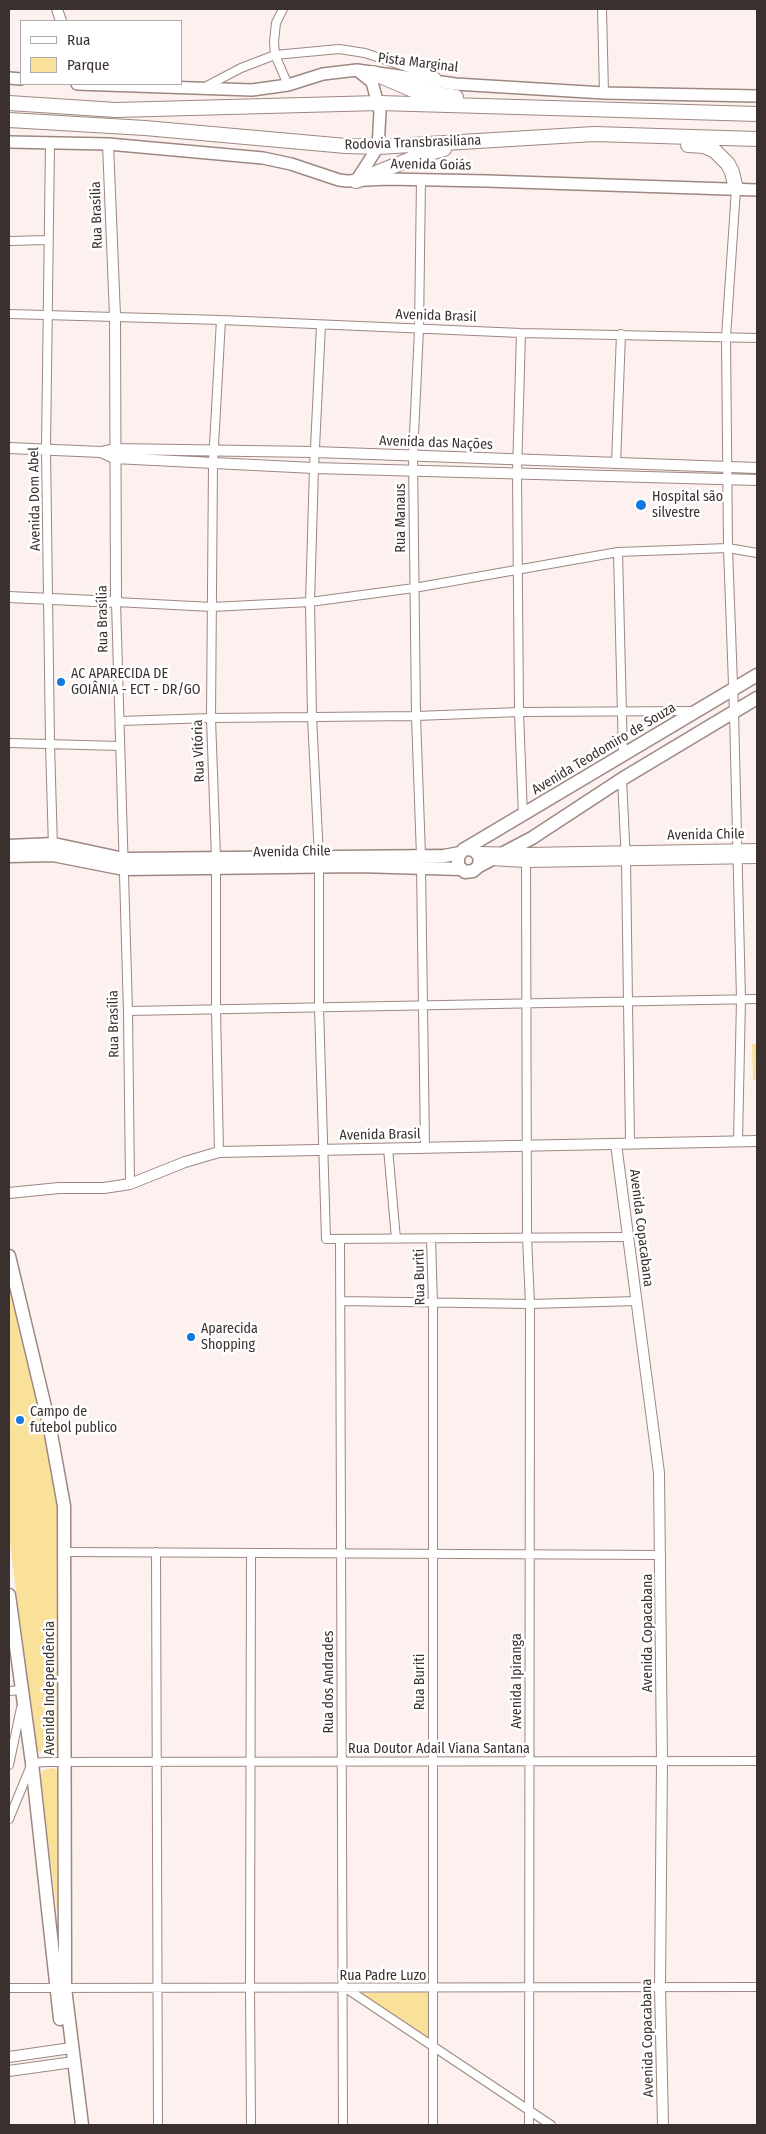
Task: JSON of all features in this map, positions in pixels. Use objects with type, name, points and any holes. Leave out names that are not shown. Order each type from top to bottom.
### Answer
[{"type":"highway","points":[[373,73],[413,90],[503,105]]},
{"type":"highway","points":[[9,103],[116,110],[379,102],[757,114]]},
{"type":"highway","name":"Rodovia Transbrasiliana","points":[[9,120],[113,126],[329,145],[378,147],[594,134],[757,139]]},
{"type":"highway","points":[[594,134],[612,141],[704,146],[715,151],[728,164],[736,189]]},
{"type":"highway","points":[[356,181],[416,157],[473,141]]},
{"type":"main road","name":"Pista Marginal","points":[[111,85],[252,90],[288,85],[323,74],[357,70],[455,84],[604,92],[757,96]]},
{"type":"main road","points":[[356,181],[378,147],[379,102],[372,82],[357,70]]},
{"type":"main road","name":"Avenida Goiás","points":[[9,142],[108,144],[263,158],[290,164],[339,180],[421,180],[757,190]]},
{"type":"main road","name":"Avenida Teodomiro de Souza","points":[[468,851],[757,675]]},
{"type":"main road","points":[[461,870],[457,862],[468,851],[485,863],[532,838],[622,779],[754,702]]},
{"type":"main road","points":[[9,846],[53,850]]},
{"type":"main road","points":[[9,856],[53,850]]},
{"type":"main road","name":"Avenida Chile","points":[[53,850],[124,864],[421,862],[473,872],[485,863]]},
{"type":"main road","name":"Avenida Chile","points":[[421,862],[468,851]]},
{"type":"main road","name":"Avenida Independência","points":[[9,1256],[50,1428],[64,1506],[65,1761],[60,1988]]},
{"type":"main road","name":"Avenida Independência","points":[[9,1595],[18,1694],[32,1763],[60,1988],[69,2063],[73,2125]]},
{"type":"main road","name":"Avenida Independência","points":[[69,2063],[82,2125]]},
{"type":"street","points":[[283,9],[276,23],[275,55],[288,85]]},
{"type":"street","points":[[602,9],[604,92]]},
{"type":"street","points":[[201,89],[241,68],[275,55],[339,49],[365,53],[455,84]]},
{"type":"street","name":"Avenida Dom Abel","points":[[50,143],[46,448],[53,850]]},
{"type":"street","name":"Rua Brasília","points":[[108,144],[114,316],[116,602],[128,1011],[130,1184]]},
{"type":"street","name":"Rua Manaus","points":[[421,180],[419,330],[413,469],[425,1147]]},
{"type":"street","points":[[736,189],[726,337],[728,548],[741,999],[738,1141]]},
{"type":"street","points":[[9,241],[48,240]]},
{"type":"street","name":"Avenida Brasil","points":[[9,314],[222,320],[419,330],[757,338]]},
{"type":"street","name":"Rua Vitória","points":[[220,1152],[216,1009],[216,863],[210,718],[213,463],[222,320]]},
{"type":"street","points":[[321,325],[310,602],[312,717],[319,862],[319,1007],[326,1239],[629,1237]]},
{"type":"street","points":[[522,333],[517,473],[519,712],[523,816]]},
{"type":"street","points":[[616,464],[621,334]]},
{"type":"street","points":[[9,448],[46,448],[114,454]]},
{"type":"street","name":"Avenida das Nações","points":[[114,454],[214,450],[315,452],[757,468]]},
{"type":"street","name":"Avenida das Nações","points":[[114,454],[213,463],[314,468],[413,469],[757,480]]},
{"type":"street","points":[[9,597],[212,607],[310,602],[414,588],[618,552],[728,548],[757,553]]},
{"type":"street","points":[[618,552],[624,756]]},
{"type":"street","points":[[120,721],[416,716],[519,712],[698,711]]},
{"type":"street","points":[[9,743],[120,746]]},
{"type":"street","points":[[622,779],[626,856],[630,1143]]},
{"type":"street","name":"Avenida Chile","points":[[737,854],[757,849]]},
{"type":"street","name":"Avenida Chile","points":[[468,851],[504,852],[526,858]]},
{"type":"street","name":"Avenida Chile","points":[[485,863],[526,858],[626,856],[737,854],[757,858]]},
{"type":"street","name":"Avenida Ipiranga","points":[[526,858],[527,1237],[530,1304],[529,2125]]},
{"type":"street","points":[[128,1011],[757,998]]},
{"type":"street","name":"Avenida Brasil","points":[[9,1193],[58,1188],[104,1188],[130,1184],[185,1162],[220,1152],[527,1144],[757,1141]]},
{"type":"street","name":"Avenida Copacabana","points":[[616,1144],[659,1473],[662,1761],[660,1987],[663,2125]]},
{"type":"street","points":[[388,1148],[396,1239]]},
{"type":"street","name":"Rua dos Andrades","points":[[340,1239],[343,2125]]},
{"type":"street","name":"Rua Buriti","points":[[431,1239],[433,1303],[433,2125]]},
{"type":"street","points":[[341,1301],[530,1304],[637,1301]]},
{"type":"street","points":[[65,1552],[661,1555]]},
{"type":"street","points":[[156,1552],[158,2125]]},
{"type":"street","points":[[251,1553],[251,2125]]},
{"type":"street","points":[[9,1764],[18,1694]]},
{"type":"street","name":"Rua Doutor Adail Viana Santana","points":[[32,1763],[65,1761],[757,1761]]},
{"type":"street","points":[[9,1819],[32,1763]]},
{"type":"street","name":"Rua Padre Luzo","points":[[9,1988],[757,1987]]},
{"type":"street","points":[[344,1988],[551,2125]]},
{"type":"street","points":[[9,2056],[67,2048]]},
{"type":"street","points":[[9,2071],[69,2063]]},
{"type":"green space","points":[[752,1044],[757,1044],[757,1080],[753,1080]]},
{"type":"green space","points":[[9,1267],[59,1493],[60,1751],[50,1754],[41,1753],[36,1749],[9,1535]]},
{"type":"green space","points":[[53,1768],[60,1772],[59,1928],[40,1776],[43,1770]]},
{"type":"green space","points":[[430,1992],[429,2039],[359,1993]]},
{"type":"place","name":"Hospital são silvestre","points":[[641,505]]},
{"type":"place","name":"AC APARECIDA DE GOIÂNIA - ECT - DR/GO","points":[[61,682]]},
{"type":"place","name":"Aparecida Shopping","points":[[191,1337]]},
{"type":"place","name":"Campo de futebol publico","points":[[20,1420]]}]
